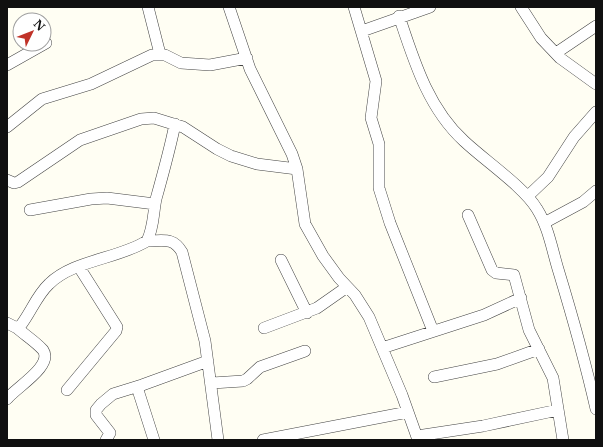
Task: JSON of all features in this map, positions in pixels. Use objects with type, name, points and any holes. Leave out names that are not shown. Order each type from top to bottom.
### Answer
[{"type":"street","points":[[148,7],[160,54]]},
{"type":"street","points":[[230,7],[253,76],[292,154],[297,169],[305,224],[323,256],[363,307],[382,348],[417,438],[558,410]]},
{"type":"street","points":[[354,7],[376,81],[371,118],[379,144],[379,188],[390,223],[433,331]]},
{"type":"street","points":[[362,31],[399,16],[430,7]]},
{"type":"street","points":[[521,7],[541,38],[556,53],[596,84]]},
{"type":"street","points":[[399,16],[419,76],[432,102],[462,140],[528,196],[537,208],[544,223],[585,359],[596,408]]},
{"type":"street","points":[[556,53],[596,26]]},
{"type":"street","points":[[7,65],[30,52]]},
{"type":"street","points":[[7,127],[42,100],[91,84],[152,55],[160,54],[181,63],[196,65],[210,65],[247,58]]},
{"type":"street","points":[[528,196],[548,177],[574,137],[596,112]]},
{"type":"street","points":[[7,180],[14,183],[18,182],[69,146],[94,134],[141,119],[154,118],[175,124],[231,156],[257,164],[297,169]]},
{"type":"street","points":[[147,240],[153,226],[156,204],[175,124]]},
{"type":"street","points":[[544,223],[583,202],[596,192]]},
{"type":"street","points":[[30,210],[91,199],[107,198],[156,204]]},
{"type":"street","points":[[468,215],[492,270],[496,273],[514,275],[529,330],[553,378],[563,440]]},
{"type":"street","points":[[12,325],[24,321],[48,284],[59,276],[79,267],[118,254],[147,240],[171,241],[178,245],[182,252],[205,341],[212,384],[218,440]]},
{"type":"street","points":[[281,260],[306,313]]},
{"type":"street","points":[[67,390],[116,331],[117,327],[79,267]]},
{"type":"street","points":[[264,328],[306,313],[325,303],[347,287]]},
{"type":"street","points":[[382,348],[484,315],[521,298]]},
{"type":"street","points":[[7,399],[40,369],[45,360],[45,355],[42,350],[12,325]]},
{"type":"street","points":[[434,377],[497,364],[539,349]]},
{"type":"street","points":[[212,384],[243,381],[260,367],[304,351]]},
{"type":"street","points":[[106,440],[110,433],[97,419],[96,410],[113,394],[137,387],[208,360]]},
{"type":"street","points":[[137,387],[154,440]]},
{"type":"street","points":[[263,440],[408,412]]}]
